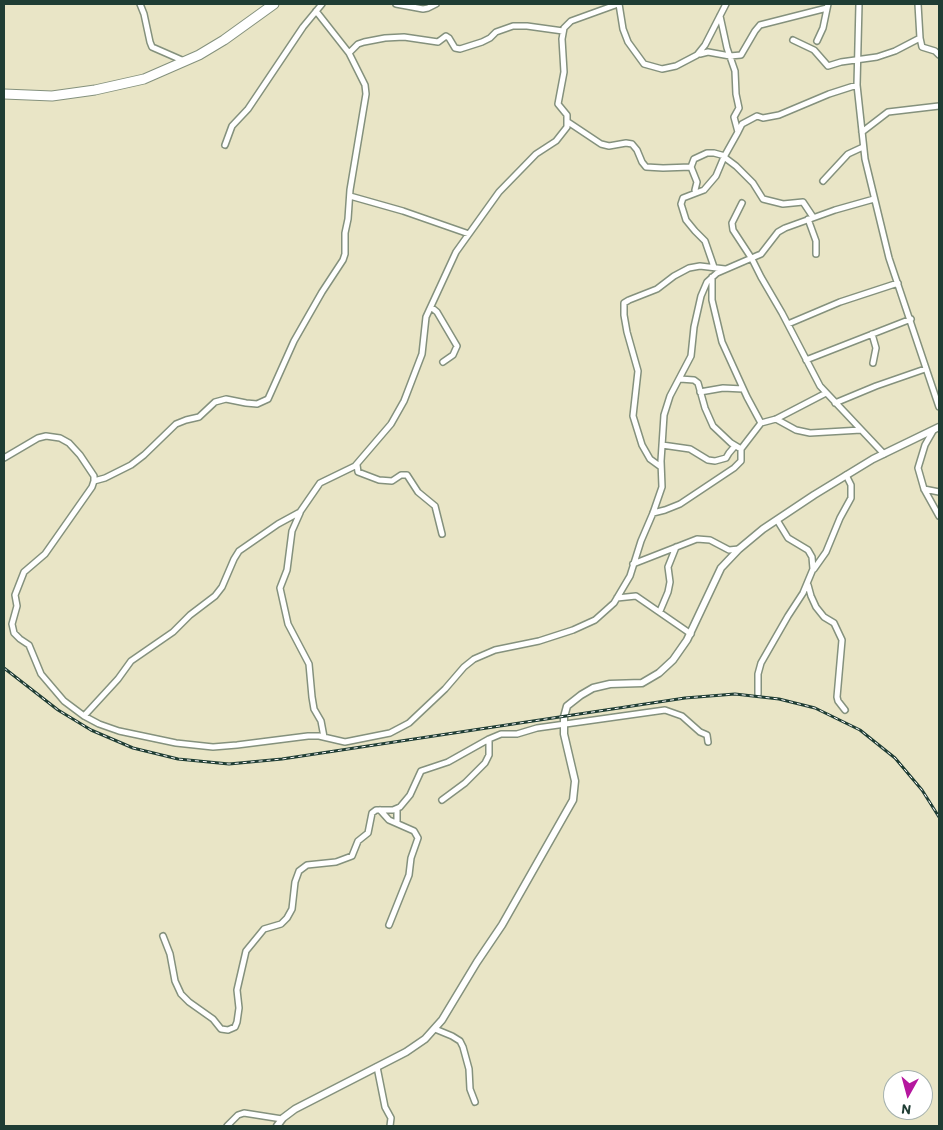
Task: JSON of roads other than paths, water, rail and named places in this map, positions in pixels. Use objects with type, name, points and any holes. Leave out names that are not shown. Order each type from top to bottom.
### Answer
[{"type":"highway","points":[[4,94],[52,96],[95,90],[144,79],[199,55],[224,40],[274,4]]},
{"type":"street","points":[[140,4],[152,47],[185,62]]},
{"type":"street","points":[[225,145],[232,126],[248,109],[303,27],[322,4]]},
{"type":"street","points":[[396,4],[423,9],[436,4]]},
{"type":"street","points":[[324,737],[321,721],[314,709],[309,664],[288,624],[280,588],[287,570],[292,531],[300,512],[320,483],[357,465],[401,410],[422,354],[425,322],[452,260],[499,192],[536,154],[556,141],[565,130],[568,122],[567,115],[558,104],[564,72],[563,31],[566,25],[570,21],[605,6],[618,4],[625,36],[640,60],[645,65],[666,69],[708,52],[730,56],[742,54],[760,25],[828,6],[823,28],[817,41]]},
{"type":"street","points":[[697,55],[706,45],[726,4]]},
{"type":"street","points":[[859,4],[857,85],[863,147],[886,248],[939,407]]},
{"type":"street","points":[[918,4],[922,47],[935,51],[939,55]]},
{"type":"street","points":[[94,481],[130,466],[176,424],[199,417],[215,402],[226,399],[246,404],[257,404],[268,398],[294,341],[343,260],[346,252],[345,233],[356,150],[366,94],[365,85],[349,53],[316,11]]},
{"type":"street","points":[[720,16],[736,78],[736,94],[739,108],[734,117],[738,132]]},
{"type":"street","points":[[349,53],[358,44],[385,38],[404,37],[438,42],[446,36],[455,48],[460,49],[482,42],[496,32],[513,26],[563,31]]},
{"type":"street","points":[[793,40],[814,50],[828,66],[857,59],[872,58],[895,51],[920,38]]},
{"type":"street","points":[[714,267],[705,241],[693,229],[681,210],[683,198],[704,190],[714,179],[720,171],[724,157],[742,124],[756,116],[763,118],[779,115],[820,97],[857,85]]},
{"type":"street","points":[[862,132],[888,112],[939,106]]},
{"type":"street","points":[[568,122],[599,143],[609,146],[626,143],[632,144],[646,166],[663,168],[692,167]]},
{"type":"street","points":[[823,181],[848,154],[863,147]]},
{"type":"street","points":[[696,193],[697,182],[692,167],[694,159],[703,154],[714,153],[724,157],[753,183],[764,199],[783,204],[803,202],[811,218],[816,242],[816,254]]},
{"type":"street","points":[[350,196],[403,211],[469,234]]},
{"type":"street","points":[[4,458],[38,438],[46,436],[60,438],[69,443],[80,455],[94,476],[92,487],[59,531],[45,554],[24,572],[15,595],[18,606],[12,624],[17,636],[31,648],[38,668],[46,681],[64,701],[84,716],[109,727],[147,738],[213,747],[308,736],[324,737],[339,742],[352,742],[395,732],[413,720],[474,659],[503,647],[539,641],[573,630],[595,620],[617,598],[630,576],[641,540],[662,487],[661,467],[664,415],[670,396],[691,356],[693,332],[701,296],[707,282],[725,269],[752,259],[765,251],[778,232],[791,225],[874,199]]},
{"type":"street","points":[[742,203],[732,228],[752,259],[755,268],[788,324],[820,386],[884,454]]},
{"type":"street","points":[[661,467],[650,459],[642,445],[633,416],[638,371],[625,324],[624,303],[657,289],[674,276],[689,268],[700,266],[725,269]]},
{"type":"street","points":[[712,277],[712,300],[720,336],[761,423]]},
{"type":"street","points":[[788,324],[840,302],[898,283]]},
{"type":"street","points":[[431,307],[437,312],[457,346],[453,355],[443,362]]},
{"type":"street","points":[[806,360],[911,319]]},
{"type":"street","points":[[872,334],[876,348],[873,363]]},
{"type":"street","points":[[836,403],[867,389],[925,369]]},
{"type":"street","points":[[680,379],[694,380],[698,383],[705,408],[713,426],[741,449]]},
{"type":"street","points":[[700,392],[723,388],[743,388]]},
{"type":"street","points":[[653,513],[680,504],[727,474],[740,463],[741,449],[761,423],[776,419],[826,393]]},
{"type":"street","points":[[776,419],[796,430],[810,433],[861,430]]},
{"type":"street","points":[[277,1126],[282,1119],[302,1105],[406,1052],[425,1039],[435,1029],[502,925],[574,800],[575,781],[564,740],[563,724],[567,706],[581,694],[601,686],[645,682],[667,667],[691,634],[721,568],[738,549],[777,520],[846,475],[936,429]]},
{"type":"street","points":[[936,429],[922,453],[918,468],[924,489],[939,516]]},
{"type":"street","points":[[662,445],[690,449],[715,462],[726,458],[735,446]]},
{"type":"street","points":[[357,465],[358,472],[379,480],[392,481],[401,475],[407,475],[418,492],[435,506],[442,534]]},
{"type":"street","points":[[758,694],[761,663],[807,584],[813,569],[826,552],[851,498],[851,485],[846,475]]},
{"type":"street","points":[[924,489],[939,492]]},
{"type":"street","points":[[84,716],[131,662],[173,632],[190,615],[216,596],[239,551],[278,524],[300,512]]},
{"type":"street","points":[[777,520],[788,538],[808,550],[812,557],[813,569]]},
{"type":"street","points":[[633,564],[697,539],[706,539],[729,550],[738,549]]},
{"type":"street","points":[[660,612],[670,582],[668,567],[676,547]]},
{"type":"street","points":[[807,584],[810,596],[816,607],[824,617],[834,624],[842,640],[837,698],[844,710]]},
{"type":"street","points":[[617,598],[636,596],[691,634]]},
{"type":"street","points":[[397,823],[397,809],[410,795],[422,771],[448,762],[488,739],[501,734],[517,734],[537,728],[668,710],[682,716],[700,732],[706,734],[708,742]]},
{"type":"street","points":[[442,800],[465,783],[485,763],[489,755],[488,739]]},
{"type":"street","points":[[163,936],[170,954],[175,981],[181,994],[212,1019],[221,1029],[226,1031],[233,1028],[237,1022],[239,1008],[236,990],[246,951],[264,930],[279,925],[287,918],[292,910],[295,882],[299,871],[307,865],[336,862],[352,856],[358,840],[368,833],[372,813],[380,810],[397,809]]},
{"type":"street","points":[[380,810],[385,817],[414,831],[418,838],[411,858],[409,875],[389,925]]},
{"type":"street","points":[[435,1029],[460,1041],[469,1069],[470,1089],[475,1102]]},
{"type":"street","points":[[377,1067],[385,1107],[391,1118],[390,1126]]},
{"type":"street","points":[[227,1126],[238,1115],[244,1113],[282,1119]]},
{"type":"railway","points":[[4,668],[58,710],[91,730],[133,748],[178,759],[229,764],[282,759],[685,698],[735,694],[779,699],[815,708],[860,730],[895,758],[922,790],[939,817]]}]
